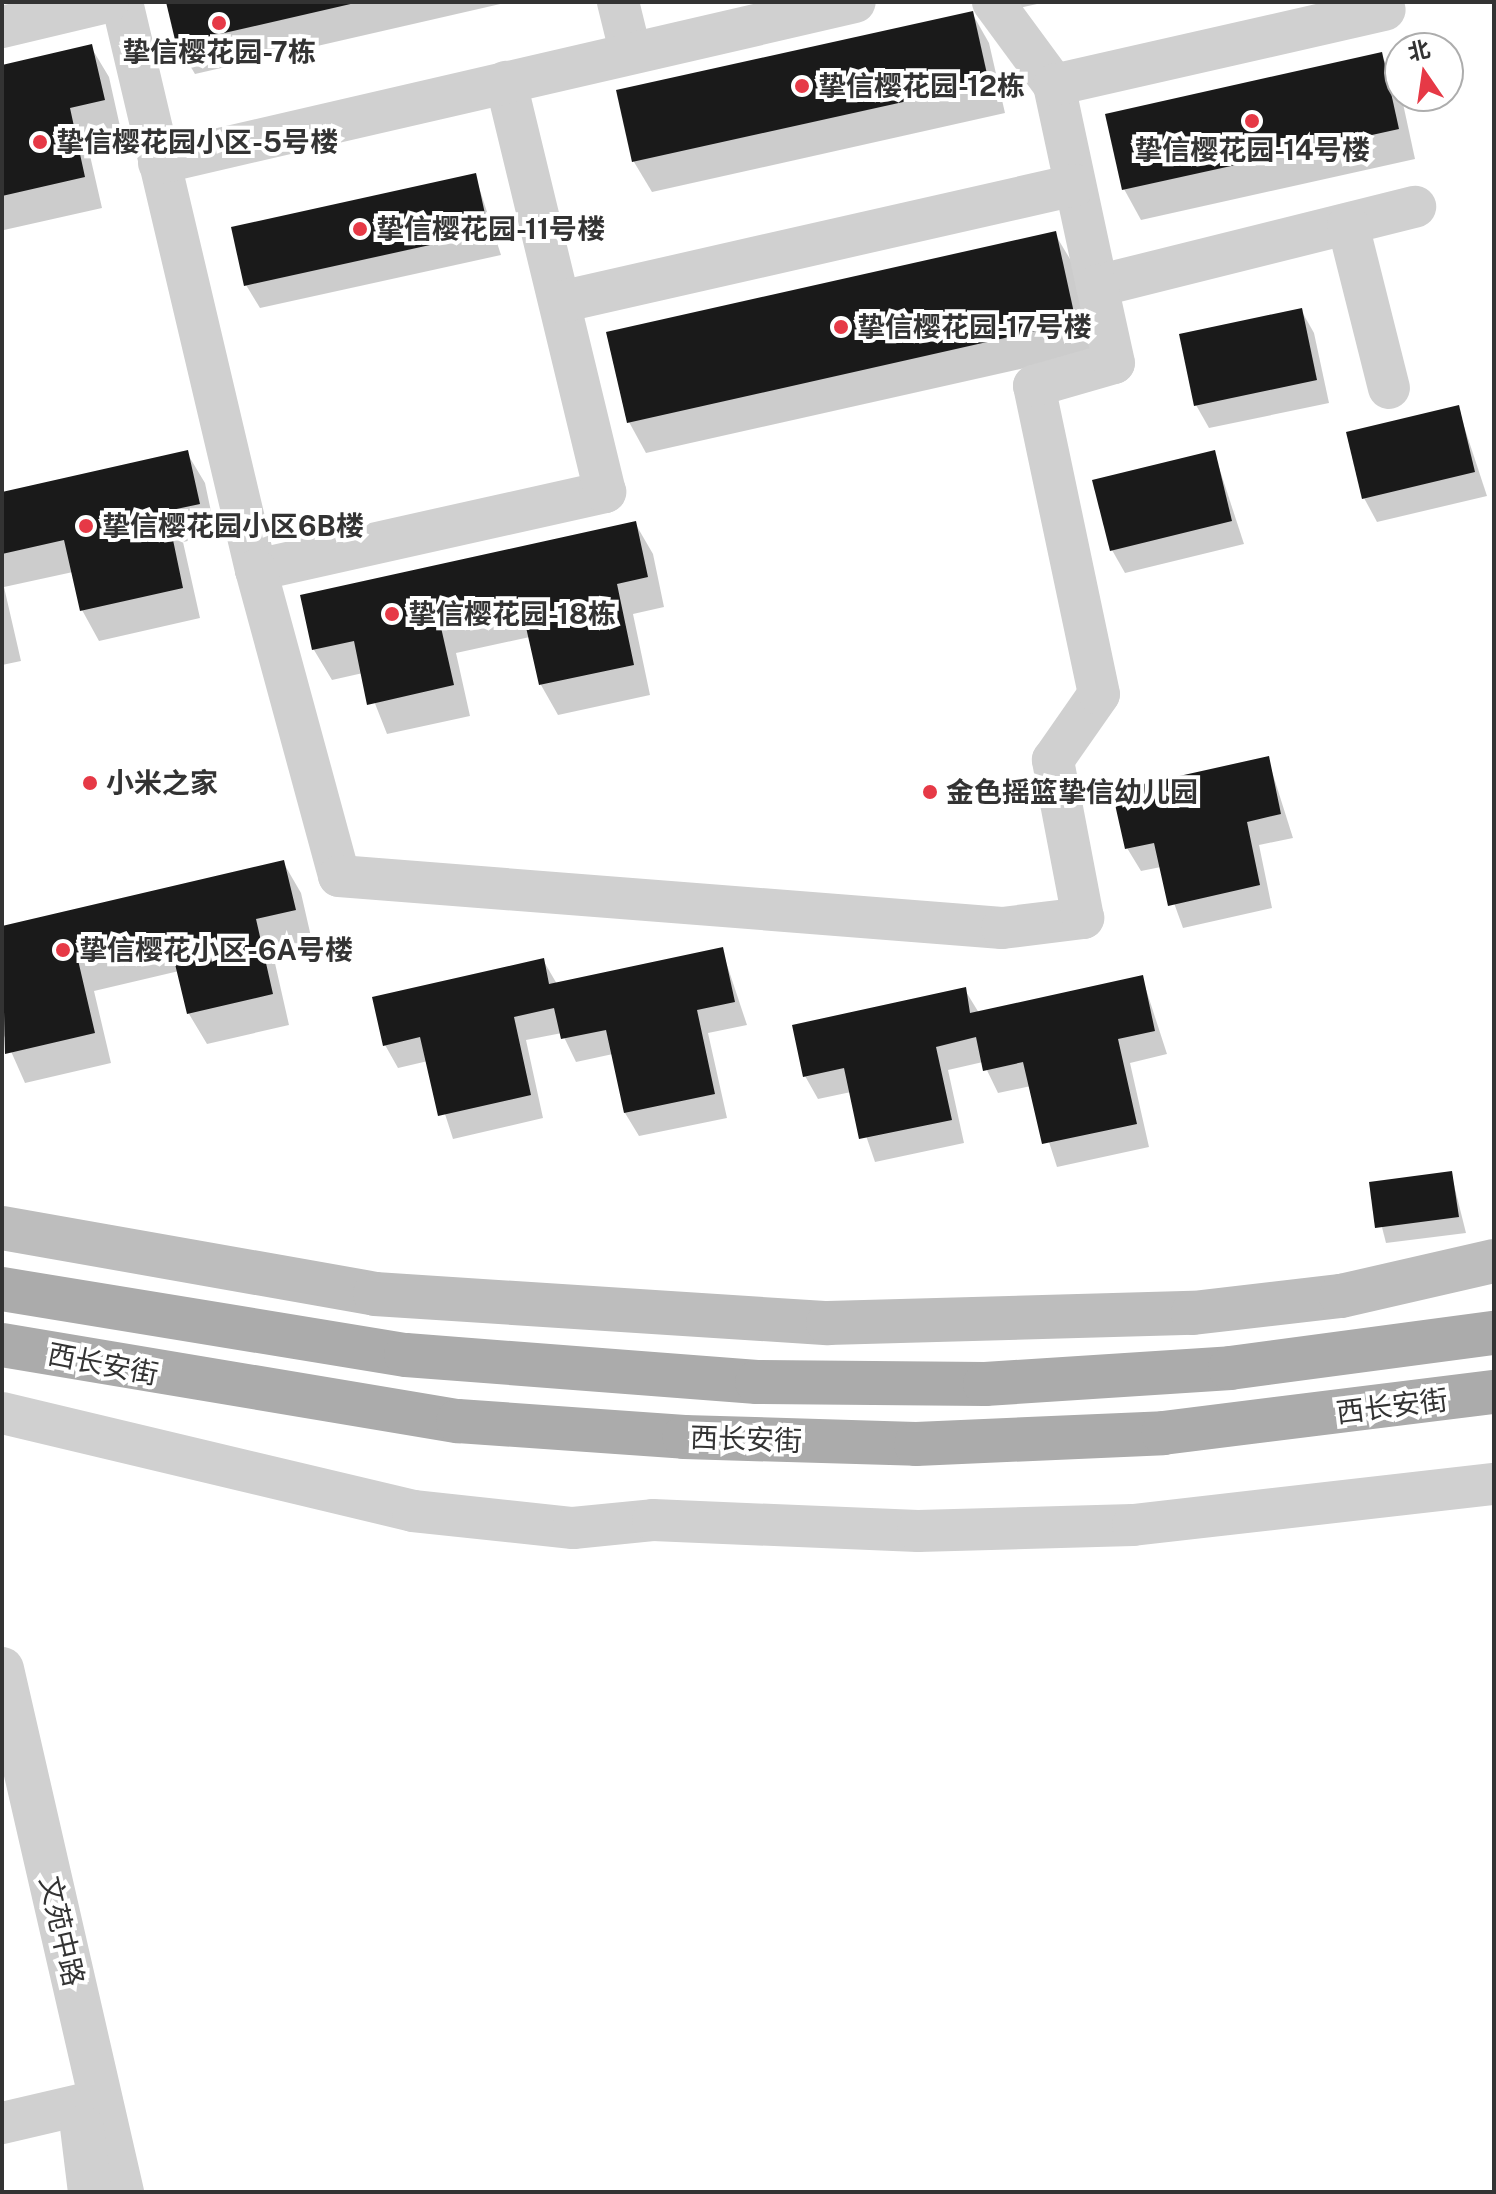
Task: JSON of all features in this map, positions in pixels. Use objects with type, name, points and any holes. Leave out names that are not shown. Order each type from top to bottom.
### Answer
[{"type":"main road","points":[[2,1228],[375,1294],[828,1323],[1193,1313],[1341,1296],[1494,1261]]},
{"type":"main road","name":"西长安街","points":[[2,1289],[406,1355],[757,1382],[985,1384],[1230,1368],[1494,1333]]},
{"type":"main road","name":"西长安街","points":[[2,1345],[458,1421],[684,1437],[916,1444],[1163,1433],[1494,1392]]},
{"type":"street","points":[[2,27],[108,2]]},
{"type":"street","points":[[122,2],[256,570],[339,876],[1002,928],[1083,918],[1053,760],[1099,694],[1034,386],[1114,363],[1054,85],[993,2]]},
{"type":"street","points":[[618,2],[630,51]]},
{"type":"street","points":[[159,163],[630,51],[855,2]]},
{"type":"street","points":[[1054,85],[1385,10]]},
{"type":"street","points":[[256,570],[605,492],[506,82]]},
{"type":"street","points":[[560,302],[1075,185]]},
{"type":"street","points":[[1097,286],[1415,207]]},
{"type":"street","points":[[1348,225],[1389,388]]},
{"type":"street","points":[[2,1413],[413,1511],[573,1528],[653,1520],[918,1531],[1133,1525],[1494,1484]]},
{"type":"street","name":"文苑中路","points":[[2,1669],[90,2102],[90,2192]]},
{"type":"street","name":"文苑中路","points":[[2,1798],[90,2102],[122,2192]]},
{"type":"street","points":[[2,2123],[90,2102]]},
{"type":"building","name":"挚信樱花园-7栋","points":[[166,2],[355,2],[355,3],[176,44]]},
{"type":"building","name":"挚信樱花园-12栋","points":[[973,11],[989,83],[632,162],[616,90]]},
{"type":"building","name":"挚信樱花园小区-5号楼","points":[[92,44],[105,100],[70,108],[85,177],[2,196],[2,65]]},
{"type":"building","name":"挚信樱花园-14号楼","points":[[1382,52],[1384,112],[1395,112],[1399,129],[1122,190],[1105,114]]},
{"type":"building","name":"挚信樱花园-11号楼","points":[[476,173],[489,232],[244,286],[231,227]]},
{"type":"building","name":"挚信樱花园-17号楼","points":[[1056,231],[1076,322],[627,423],[606,332]]},
{"type":"building","points":[[1302,308],[1317,380],[1194,406],[1179,334]]},
{"type":"building","points":[[1459,405],[1475,472],[1362,499],[1346,432]]},
{"type":"building","name":"挚信樱花园小区6B楼","points":[[188,450],[200,504],[167,511],[183,588],[80,611],[64,540],[2,554],[2,492]]},
{"type":"building","points":[[1215,450],[1232,521],[1110,551],[1092,480]]},
{"type":"building","name":"挚信樱花园-18栋","points":[[636,521],[648,577],[617,584],[634,665],[539,685],[521,605],[440,623],[454,685],[367,705],[354,641],[312,650],[300,595]]},
{"type":"building","points":[[1269,756],[1281,814],[1247,822],[1260,885],[1168,906],[1154,843],[1125,849],[1112,791]]},
{"type":"building","name":"挚信樱花小区-6A号楼","points":[[284,860],[296,910],[256,919],[273,994],[187,1014],[169,939],[78,960],[95,1033],[5,1054],[2,926]]},
{"type":"building","points":[[723,947],[735,1002],[697,1010],[715,1094],[624,1113],[606,1030],[561,1039],[554,1008],[514,1017],[531,1095],[438,1116],[420,1037],[383,1046],[372,997],[544,958],[549,984]]},
{"type":"building","points":[[1143,975],[1155,1031],[1118,1039],[1137,1124],[1042,1144],[1023,1062],[983,1071],[976,1037],[936,1047],[952,1120],[859,1139],[844,1068],[803,1077],[792,1025],[966,987],[970,1013]]},
{"type":"building","points":[[1452,1171],[1459,1217],[1375,1228],[1369,1182]]},
{"type":"place","name":"挚信樱花园-7栋","points":[[219,23]]},
{"type":"place","name":"挚信樱花园-12栋","points":[[802,86]]},
{"type":"place","name":"挚信樱花园-14号楼","points":[[1252,121]]},
{"type":"place","name":"挚信樱花园小区-5号楼","points":[[40,142]]},
{"type":"place","name":"挚信樱花园-11号楼","points":[[360,229]]},
{"type":"place","name":"挚信樱花园-17号楼","points":[[841,327]]},
{"type":"place","name":"挚信樱花园小区6B楼","points":[[86,526]]},
{"type":"place","name":"挚信樱花园-18栋","points":[[392,614]]},
{"type":"place","name":"小米之家","points":[[90,783]]},
{"type":"place","name":"金色摇篮挚信幼儿园","points":[[930,792]]},
{"type":"place","name":"挚信樱花小区-6A号楼","points":[[63,950]]}]
